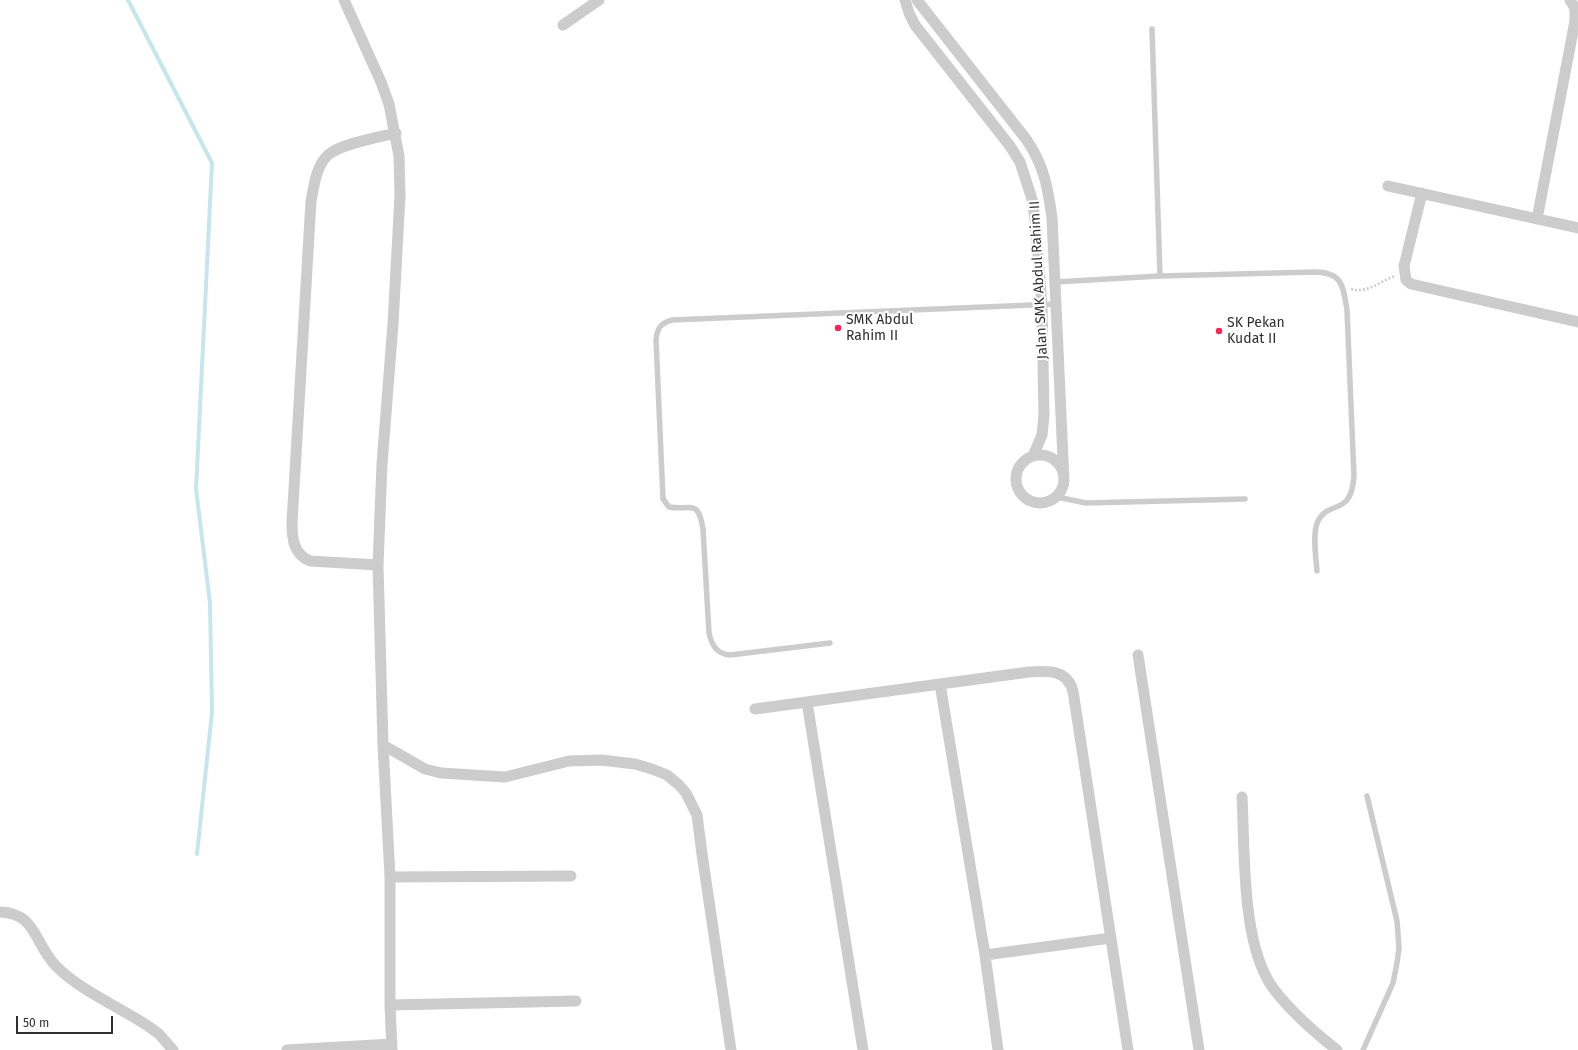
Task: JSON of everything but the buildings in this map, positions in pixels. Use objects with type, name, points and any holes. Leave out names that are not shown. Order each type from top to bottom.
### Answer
[{"type":"street","points":[[287,1050],[392,1047],[390,1005],[390,877],[383,745],[378,565],[382,464],[393,324],[400,196],[399,156],[396,132],[389,104],[381,82],[344,0]]},
{"type":"street","points":[[563,25],[599,0]]},
{"type":"street","name":"Jalan SMK Abdul Rahim II","points":[[905,0],[909,13],[916,25],[1010,146],[1020,162],[1032,199],[1042,305],[1044,415],[1042,435],[1033,456]]},
{"type":"street","name":"Jalan SMK Abdul Rahim II","points":[[916,0],[1036,152],[1043,169],[1052,218],[1064,481]]},
{"type":"street","points":[[1537,219],[1575,21],[1575,8],[1570,0]]},
{"type":"street","points":[[378,565],[310,561],[304,558],[298,554],[295,546],[292,536],[292,522],[311,201],[314,186],[320,167],[328,154],[350,145],[396,132]]},
{"type":"street","points":[[1388,186],[1578,228]]},
{"type":"street","points":[[1422,193],[1404,266],[1406,280],[1411,284],[1578,322]]},
{"type":"street","points":[[1046,455],[1060,465],[1063,472],[1064,481],[1062,490],[1057,497],[1050,502],[1041,504],[1033,503],[1025,499],[1019,493],[1016,485],[1015,476],[1022,461],[1033,456],[1046,455]]},
{"type":"street","points":[[1138,655],[1199,1050]]},
{"type":"street","points":[[755,709],[1029,672],[1048,671],[1057,673],[1069,679],[1073,691],[1128,1050]]},
{"type":"street","points":[[940,684],[985,955],[998,1050]]},
{"type":"street","points":[[807,702],[863,1050]]},
{"type":"street","points":[[383,745],[425,769],[441,773],[505,777],[569,761],[601,760],[635,764],[667,775],[679,785],[686,792],[697,815],[731,1050]]},
{"type":"street","points":[[1242,797],[1246,891],[1249,922],[1263,968],[1272,987],[1286,1004],[1319,1036],[1337,1050]]},
{"type":"street","points":[[390,877],[571,876]]},
{"type":"street","points":[[0,912],[14,914],[28,922],[46,954],[56,966],[73,981],[148,1026],[159,1034],[173,1050]]},
{"type":"street","points":[[985,955],[1111,938]]},
{"type":"street","points":[[390,1005],[576,1001]]},
{"type":"lane","points":[[1152,29],[1160,276]]},
{"type":"lane","points":[[1054,282],[1160,276],[1324,272],[1337,277],[1342,287],[1347,310],[1353,480],[1349,498],[1340,506],[1324,514],[1318,521],[1315,533],[1317,571]]},
{"type":"lane","points":[[830,643],[730,655],[722,653],[714,646],[709,633],[703,529],[700,514],[696,509],[690,507],[669,507],[663,499],[656,340],[658,328],[662,324],[672,320],[1056,304]]},
{"type":"lane","points":[[1057,497],[1086,503],[1245,498]]},
{"type":"lane","points":[[1363,1050],[1393,983],[1399,948],[1398,921],[1367,796]]},
{"type":"path","points":[[1342,287],[1359,292],[1384,280],[1405,273]]},
{"type":"waterway","points":[[128,0],[212,163],[196,489],[210,603],[212,712],[197,854]]},
{"type":"place","name":"SMK Abdul Rahim II","points":[[838,328]]},
{"type":"place","name":"SK Pekan Kudat II","points":[[1219,331]]}]
